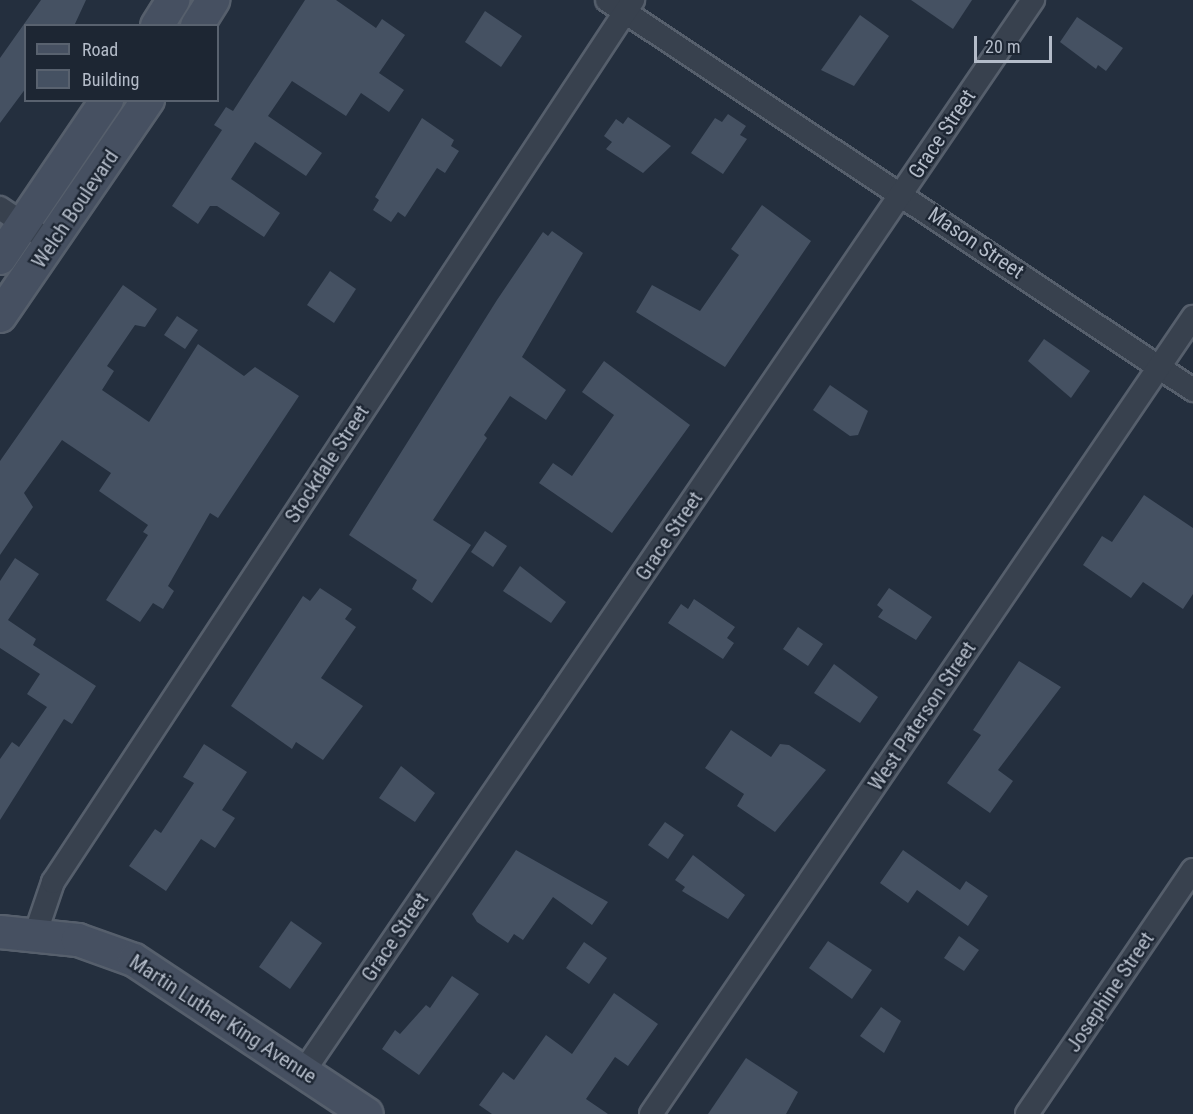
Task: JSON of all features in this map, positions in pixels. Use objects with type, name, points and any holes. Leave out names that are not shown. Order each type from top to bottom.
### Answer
[{"type":"main road","points":[[157,24],[173,0]]},
{"type":"main road","points":[[198,24],[213,0]]},
{"type":"main road","name":"Welch Boulevard","points":[[0,258],[12,216],[105,102]]},
{"type":"main road","name":"Welch Boulevard","points":[[0,316],[147,102]]},
{"type":"main road","name":"Martin Luther King Avenue","points":[[0,932],[92,943],[134,960],[367,1114]]},
{"type":"street","name":"Grace Street","points":[[304,1071],[1033,0]]},
{"type":"street","name":"Mason Street","points":[[622,3],[1193,390]]},
{"type":"street","name":"Stockdale Street","points":[[35,935],[53,882],[622,3]]},
{"type":"street","points":[[12,216],[52,243]]},
{"type":"street","name":"West Paterson Street","points":[[651,1114],[1193,317]]},
{"type":"street","name":"Josephine Street","points":[[1027,1114],[1193,870]]},
{"type":"building","points":[[41,0],[86,0],[75,24],[24,24]]},
{"type":"building","points":[[305,0],[336,0],[376,28],[382,19],[405,35],[379,73],[404,90],[389,112],[361,93],[346,116],[292,81],[268,116],[322,153],[306,176],[255,142],[231,179],[280,213],[264,237],[217,206],[210,206],[198,224],[172,206],[222,130],[214,125],[226,107],[233,111]]},
{"type":"building","points":[[911,0],[972,0],[953,29]]},
{"type":"building","points":[[485,11],[522,36],[501,67],[465,42]]},
{"type":"building","points":[[860,15],[889,36],[854,86],[821,70]]},
{"type":"building","points":[[1077,17],[1123,48],[1106,71],[1098,65],[1096,69],[1060,42]]},
{"type":"building","points":[[24,24],[24,91],[0,123],[0,58]]},
{"type":"building","points":[[728,114],[746,126],[740,135],[747,139],[723,174],[691,153],[715,118],[722,122]]},
{"type":"building","points":[[628,117],[671,146],[643,173],[606,149],[612,142],[604,136],[616,119],[623,124]]},
{"type":"building","points":[[422,118],[454,140],[451,146],[459,151],[445,173],[437,168],[405,217],[398,212],[391,222],[373,210],[379,200],[375,197]]},
{"type":"building","points":[[762,205],[811,241],[725,367],[636,312],[652,285],[700,311],[739,255],[731,249]]},
{"type":"building","points":[[552,231],[583,253],[522,357],[566,390],[546,420],[510,396],[484,435],[487,438],[433,520],[471,545],[432,603],[412,589],[417,580],[349,535],[497,300],[543,232],[548,236]]},
{"type":"building","points":[[330,271],[356,289],[334,323],[307,305]]},
{"type":"building","points":[[123,285],[157,309],[145,327],[135,325],[107,366],[114,371],[102,390],[149,422],[198,344],[244,376],[255,367],[299,396],[218,518],[210,513],[168,586],[174,591],[163,609],[153,603],[140,622],[106,600],[148,535],[143,532],[148,525],[99,491],[111,473],[62,440],[24,493],[33,507],[0,555],[0,461]]},
{"type":"building","points":[[177,316],[198,330],[185,349],[164,335]]},
{"type":"building","points":[[1044,339],[1090,371],[1071,398],[1028,361]]},
{"type":"building","points":[[604,361],[690,425],[612,533],[539,483],[553,463],[572,476],[614,415],[582,392]]},
{"type":"building","points":[[830,385],[868,411],[858,435],[850,436],[813,410]]},
{"type":"building","points":[[1144,495],[1193,528],[1193,594],[1183,609],[1143,582],[1131,598],[1083,565],[1102,536],[1112,542]]},
{"type":"building","points":[[485,531],[507,546],[493,567],[471,552]]},
{"type":"building","points":[[15,558],[39,574],[8,620],[36,639],[33,645],[96,686],[72,724],[64,719],[0,820],[0,759],[12,742],[19,747],[47,707],[27,694],[40,674],[0,648],[0,581]]},
{"type":"building","points":[[520,566],[566,602],[551,623],[503,591]]},
{"type":"building","points":[[320,588],[352,609],[345,619],[356,627],[321,678],[363,706],[323,760],[296,742],[292,749],[231,706],[303,596],[310,601]]},
{"type":"building","points":[[889,588],[932,617],[916,640],[878,617],[883,610],[877,605]]},
{"type":"building","points":[[694,599],[735,627],[727,638],[734,643],[723,659],[668,623],[681,604],[688,609]]},
{"type":"building","points":[[798,627],[823,644],[808,666],[783,649]]},
{"type":"building","points":[[1019,661],[1061,687],[998,770],[1013,781],[990,813],[947,783],[981,735],[973,730]]},
{"type":"building","points":[[834,664],[878,697],[860,723],[814,693]]},
{"type":"building","points":[[731,730],[771,757],[780,744],[789,745],[826,770],[775,832],[737,806],[744,794],[705,768]]},
{"type":"building","points":[[204,744],[247,772],[222,810],[235,818],[215,848],[201,839],[166,891],[129,866],[155,829],[161,833],[194,783],[183,777]]},
{"type":"building","points":[[401,766],[435,793],[415,822],[379,798]]},
{"type":"building","points":[[665,822],[684,835],[668,859],[648,845]]},
{"type":"building","points":[[516,850],[608,902],[592,925],[553,897],[523,940],[514,934],[508,943],[477,922],[472,914]]},
{"type":"building","points":[[903,850],[960,890],[966,881],[988,896],[968,926],[917,890],[908,903],[880,883]]},
{"type":"building","points":[[693,855],[745,895],[728,919],[682,891],[685,887],[675,880]]},
{"type":"building","points":[[291,921],[322,943],[290,989],[259,967]]},
{"type":"building","points":[[959,936],[979,950],[964,971],[944,958]]},
{"type":"building","points":[[828,941],[872,970],[852,999],[809,968]]},
{"type":"building","points":[[584,942],[607,958],[589,984],[566,968]]},
{"type":"building","points":[[452,976],[479,994],[419,1075],[382,1049],[395,1030],[400,1034],[426,1005],[430,1008]]},
{"type":"building","points":[[614,993],[658,1024],[628,1066],[615,1057],[586,1099],[608,1114],[492,1114],[479,1105],[503,1072],[514,1080],[546,1035],[572,1054]]},
{"type":"building","points":[[881,1007],[901,1021],[884,1053],[860,1036]]},
{"type":"building","points":[[746,1058],[798,1092],[786,1114],[708,1114]]}]
